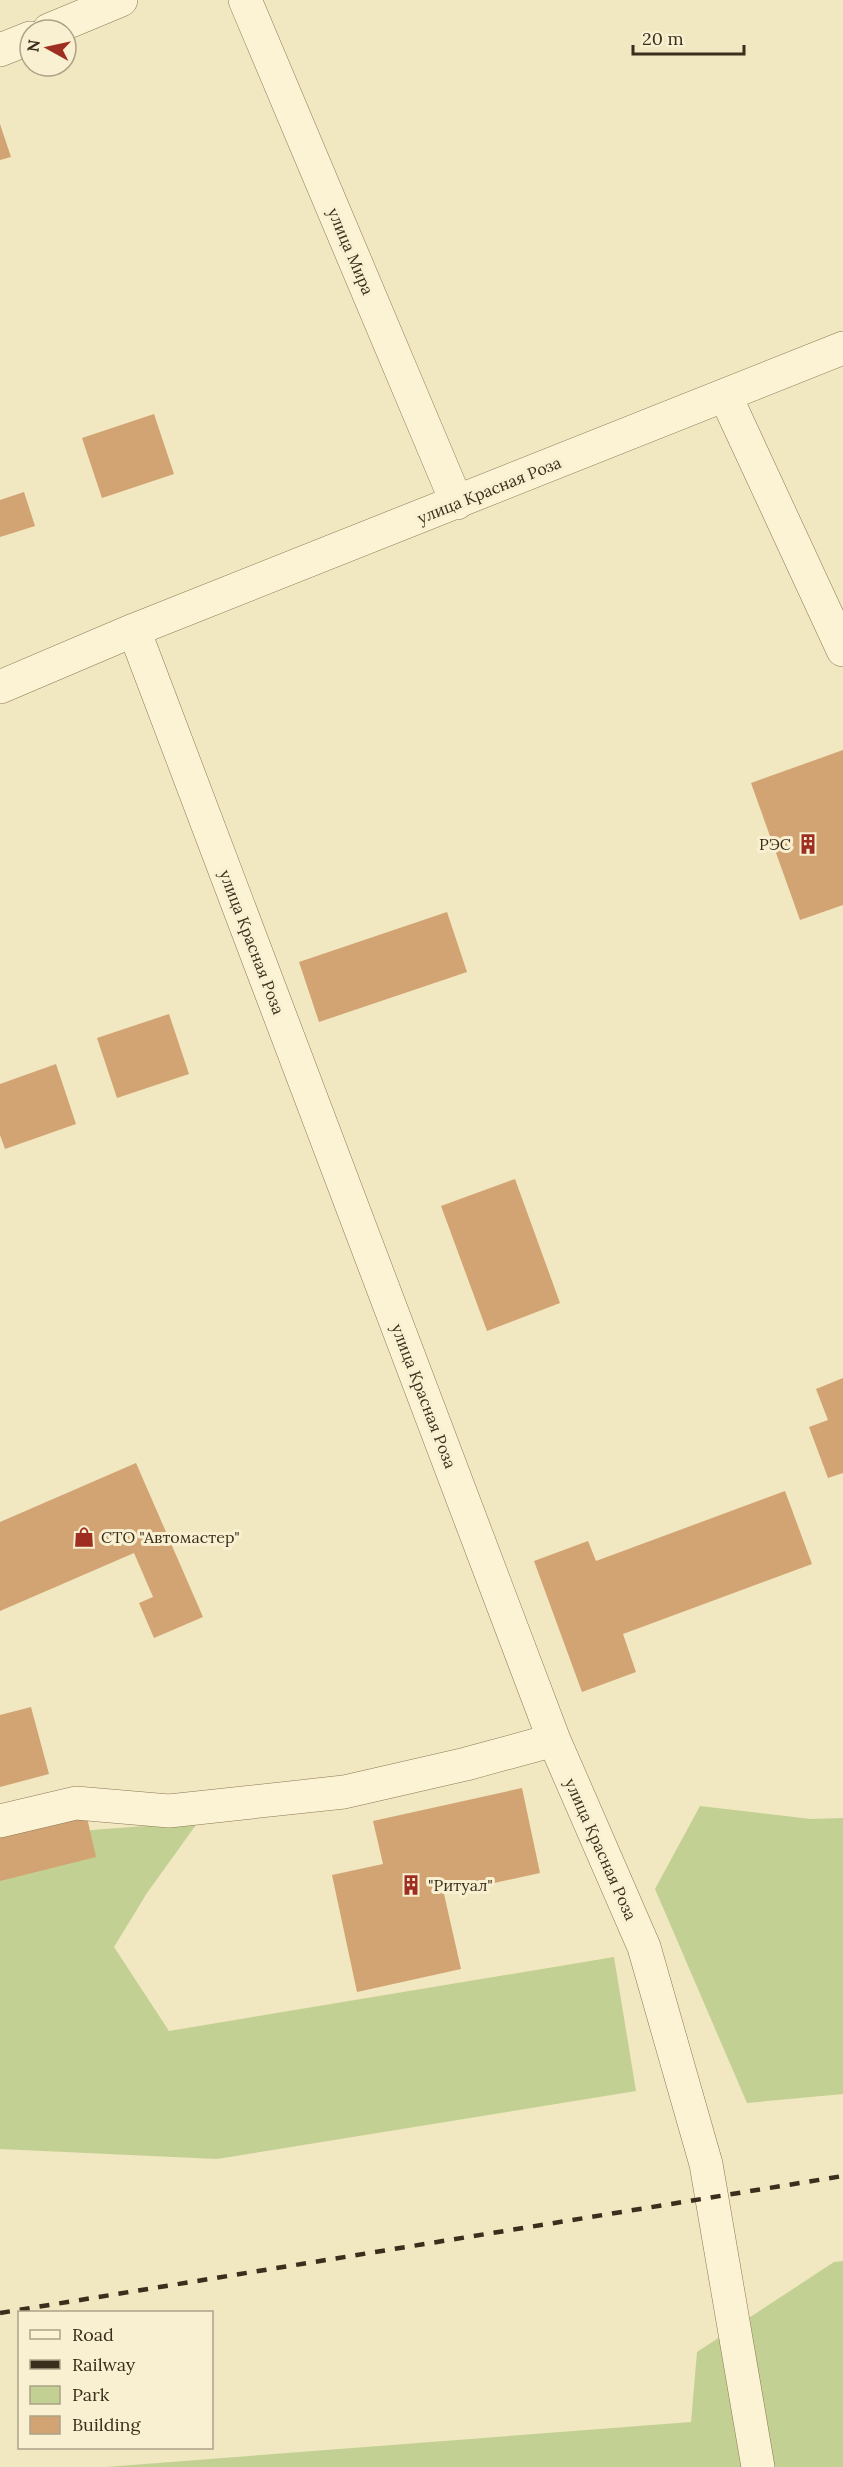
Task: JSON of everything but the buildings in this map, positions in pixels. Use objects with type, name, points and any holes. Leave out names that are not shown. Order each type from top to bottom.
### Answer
[{"type":"street","points":[[78,18],[121,0]]},
{"type":"street","name":"улица Мира","points":[[245,0],[457,503]]},
{"type":"street","points":[[0,50],[18,43]]},
{"type":"street","name":"улица Красная Роза","points":[[0,687],[135,630],[843,348]]},
{"type":"street","points":[[725,395],[843,650]]},
{"type":"street","name":"улица Красная Роза","points":[[135,630],[554,1740],[644,1947],[706,2164],[758,2467]]},
{"type":"street","points":[[0,1821],[76,1803],[170,1811],[344,1792],[466,1764],[554,1740]]},
{"type":"green space","points":[[700,1806],[811,1819],[843,1818],[843,2094],[747,2103],[655,1889]]},
{"type":"green space","points":[[198,1822],[147,1893],[114,1947],[169,2031],[614,1957],[636,2091],[217,2159],[0,2149],[0,1853],[92,1830]]},
{"type":"green space","points":[[843,2261],[843,2467],[106,2467],[691,2422],[697,2352],[834,2262]]},
{"type":"railway","points":[[0,2313],[843,2176]]},
{"type":"place","name":"РЭС","points":[[808,844]]},
{"type":"place","name":"СТО \"Автомастер\"","points":[[84,1537]]},
{"type":"place","name":"\"Ритуал\"","points":[[411,1885]]}]
